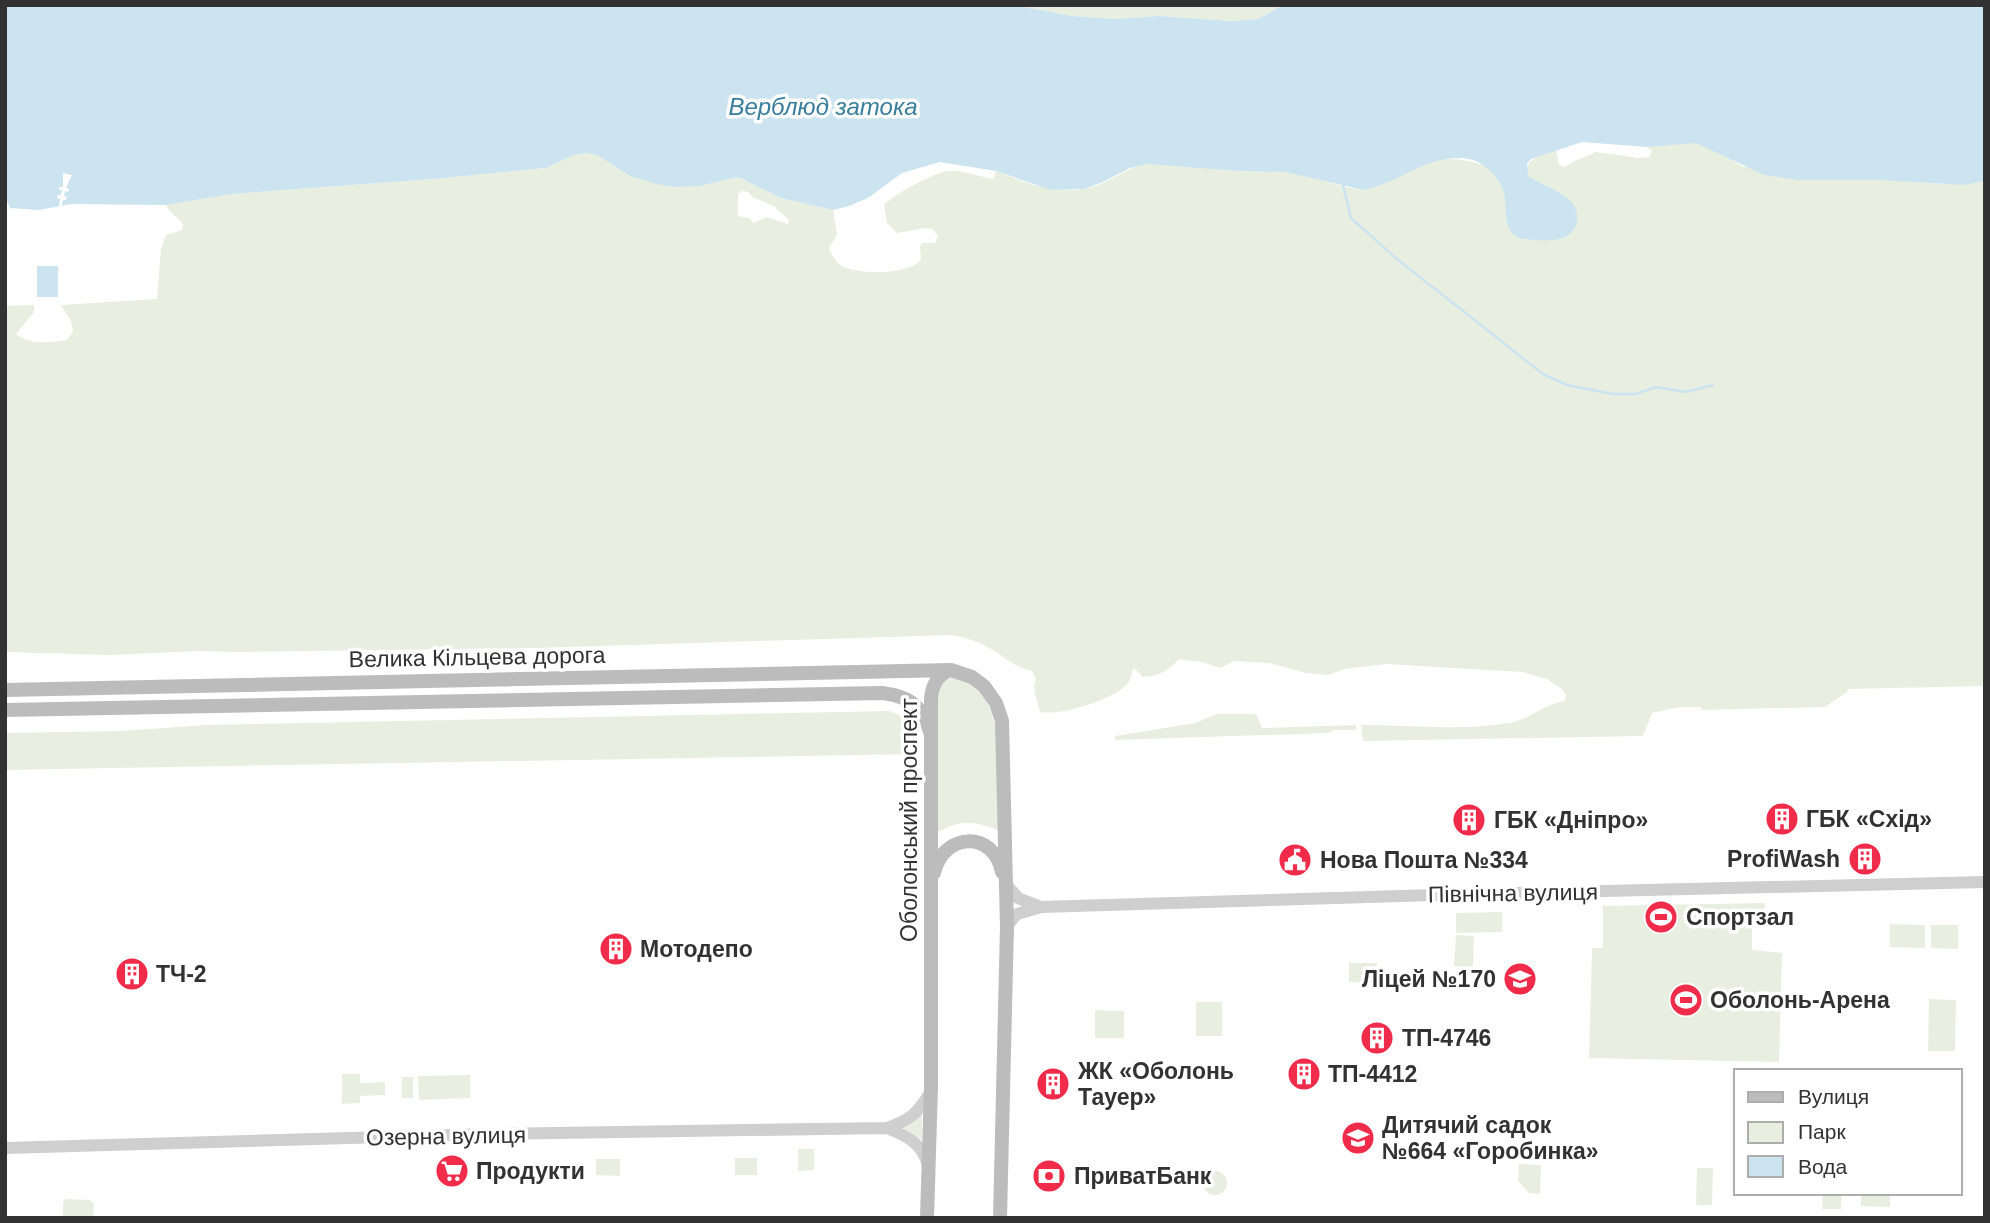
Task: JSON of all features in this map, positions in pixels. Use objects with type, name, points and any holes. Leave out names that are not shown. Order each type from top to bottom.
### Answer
[{"type":"main road","name":"Велика Кільцева дорога","points":[[7,690],[951,670]]},
{"type":"main road","name":"Оболонський проспект","points":[[927,1218],[930,1093],[930,732],[932,688],[940,676],[951,670]]},
{"type":"main road","points":[[951,670],[972,677],[984,686],[999,710],[1005,756],[1007,926],[1000,1218]]},
{"type":"main road","name":"Велика Кільцева дорога","points":[[6,710],[882,693],[898,695],[920,708],[930,732]]},
{"type":"main road","points":[[931,884],[941,855],[952,845],[971,841],[982,844],[998,857],[1006,884]]},
{"type":"street","name":"Північна вулиця","points":[[1007,926],[1017,914],[1041,907],[1985,882]]},
{"type":"street","points":[[1006,884],[1018,898],[1041,907]]},
{"type":"street","points":[[887,1128],[907,1121],[917,1113],[930,1093]]},
{"type":"street","points":[[887,1128],[908,1137],[918,1145],[925,1154],[928,1166]]},
{"type":"street","name":"Озерна вулиця","points":[[5,1148],[487,1134],[887,1128]]},
{"type":"green space","points":[[1015,5],[1283,5],[1258,19],[1232,21],[1158,16],[1116,19],[1072,16]]},
{"type":"green space","points":[[1696,143],[1744,167],[1941,184],[1985,181],[1985,686],[1848,689],[1825,707],[1702,710],[1700,707],[1680,707],[1652,713],[1643,736],[1363,741],[1361,725],[1454,727],[1509,723],[1564,701],[1566,696],[1563,690],[1547,679],[1522,672],[1386,664],[1345,669],[1328,675],[1306,673],[1269,663],[1234,661],[1220,668],[1179,659],[1167,670],[1154,675],[1143,677],[1134,668],[1128,683],[1112,695],[1087,705],[1049,713],[1040,712],[1035,692],[1036,679],[1032,671],[1016,665],[978,642],[951,635],[537,648],[197,651],[110,655],[5,652],[5,306],[34,305],[34,312],[16,334],[34,342],[47,342],[67,340],[73,331],[71,321],[61,305],[157,299],[161,249],[166,235],[182,230],[183,224],[166,205],[231,194],[546,168],[585,153],[597,155],[630,176],[699,186],[738,177],[781,198],[833,210],[837,235],[829,248],[836,260],[850,269],[883,272],[914,265],[921,260],[922,243],[935,243],[938,236],[932,229],[925,228],[897,233],[887,223],[884,205],[914,185],[948,171],[993,179],[996,171],[1035,185],[1075,190],[1103,183],[1139,166],[1163,164],[1237,171],[1285,172],[1363,190],[1438,160],[1459,160],[1526,172],[1533,159],[1556,150],[1559,165],[1565,167],[1596,152],[1650,157],[1652,151],[1647,147]],"holes":[[[742,191],[775,207],[789,220],[788,224],[766,217],[754,223],[749,218],[738,216],[738,194]]]},
{"type":"green space","points":[[947,677],[967,681],[982,694],[992,713],[1000,763],[1002,831],[968,823],[935,832],[938,787],[935,695]]},
{"type":"green space","points":[[889,711],[903,718],[911,726],[915,754],[5,770],[5,733],[121,731],[205,725]]},
{"type":"green space","points":[[1217,714],[1254,714],[1257,715],[1262,728],[1356,725],[1356,730],[1115,740],[1115,736],[1195,723]]},
{"type":"green space","name":"Оболонь-Арена","points":[[1765,903],[1764,916],[1752,916],[1752,950],[1782,953],[1779,1062],[1589,1058],[1592,950],[1603,948],[1603,906]]},
{"type":"green space","points":[[1502,912],[1502,932],[1456,933],[1456,913]]},
{"type":"green space","points":[[1890,924],[1925,925],[1925,948],[1890,947]]},
{"type":"green space","points":[[1931,925],[1958,925],[1958,949],[1931,948]]},
{"type":"green space","points":[[1456,935],[1474,936],[1473,967],[1454,966]]},
{"type":"green space","points":[[1349,963],[1377,963],[1376,983],[1349,982]]},
{"type":"green space","points":[[1929,999],[1956,1000],[1955,1051],[1928,1051]]},
{"type":"green space","points":[[1196,1002],[1222,1002],[1222,1036],[1196,1036]]},
{"type":"green space","points":[[1095,1010],[1124,1011],[1124,1038],[1095,1038]]},
{"type":"green space","points":[[342,1074],[360,1074],[360,1083],[385,1082],[385,1095],[360,1096],[360,1103],[342,1104]]},
{"type":"green space","points":[[470,1075],[470,1098],[419,1100],[418,1076]]},
{"type":"green space","points":[[402,1077],[413,1077],[413,1098],[402,1098]]},
{"type":"green space","points":[[922,1114],[922,1140],[902,1127]]},
{"type":"green space","points":[[798,1149],[814,1149],[814,1170],[798,1171]]},
{"type":"green space","points":[[735,1158],[757,1158],[757,1175],[735,1175]]},
{"type":"green space","points":[[596,1159],[620,1159],[620,1176],[596,1175]]},
{"type":"green space","points":[[1519,1164],[1541,1165],[1540,1194],[1529,1193],[1518,1181]]},
{"type":"green space","points":[[1697,1168],[1713,1168],[1712,1205],[1696,1205]]},
{"type":"green space","points":[[1215,1171],[1224,1174],[1227,1183],[1224,1192],[1215,1195],[1206,1192],[1203,1183],[1206,1174]]},
{"type":"green space","points":[[1823,1195],[1842,1195],[1841,1209],[1822,1209]]},
{"type":"green space","points":[[1861,1195],[1890,1195],[1890,1207],[1861,1206]]},
{"type":"green space","points":[[66,1199],[89,1200],[94,1203],[93,1218],[63,1218],[63,1202]]},
{"type":"water","name":"Верблюд затока","points":[[5,5],[1015,5],[1072,16],[1116,19],[1158,16],[1232,21],[1258,19],[1283,5],[1985,5],[1985,181],[1963,185],[1879,180],[1799,180],[1764,175],[1696,143],[1647,147],[1582,142],[1531,159],[1527,164],[1528,176],[1564,195],[1577,213],[1576,226],[1570,234],[1560,239],[1547,240],[1522,239],[1515,236],[1508,226],[1503,190],[1494,175],[1475,161],[1454,158],[1427,164],[1389,182],[1363,190],[1286,172],[1148,164],[1130,168],[1084,189],[1051,190],[996,171],[940,162],[902,173],[868,198],[833,210],[781,198],[738,177],[699,186],[675,187],[656,184],[630,176],[597,155],[585,153],[546,168],[231,194],[166,205],[72,204],[39,210],[10,208],[5,196]]},
{"type":"water","points":[[37,266],[58,266],[58,297],[37,297]]},
{"type":"pier","points":[[63,173],[72,175],[66,188],[69,189],[68,192],[65,191],[66,200],[63,200],[61,208],[60,199],[57,198],[61,195],[60,187],[63,187]]},
{"type":"waterway","points":[[1343,185],[1351,218],[1397,259],[1543,374],[1567,385],[1613,394],[1636,394],[1656,387],[1686,392],[1713,385]]},
{"type":"place","name":"ГБК «Схід»","points":[[1782,819]]},
{"type":"place","name":"ГБК «Дніпро»","points":[[1469,820]]},
{"type":"place","name":"ProfiWash","points":[[1865,859]]},
{"type":"place","name":"Нова Пошта №334","points":[[1295,860]]},
{"type":"place","name":"Спортзал","points":[[1661,917]]},
{"type":"place","name":"Мотодепо","points":[[616,949]]},
{"type":"place","name":"ТЧ-2","points":[[132,974]]},
{"type":"place","name":"Ліцей №170","points":[[1520,979]]},
{"type":"place","name":"Оболонь-Арена","points":[[1686,1000]]},
{"type":"place","name":"ТП-4746","points":[[1377,1038]]},
{"type":"place","name":"ТП-4412","points":[[1304,1074]]},
{"type":"place","name":"ЖК «Оболонь Тауер»","points":[[1053,1084]]},
{"type":"place","name":"Дитячий садок №664 «Горобинка»","points":[[1358,1138]]},
{"type":"place","name":"Продукти","points":[[452,1171]]},
{"type":"place","name":"ПриватБанк","points":[[1049,1176]]}]
